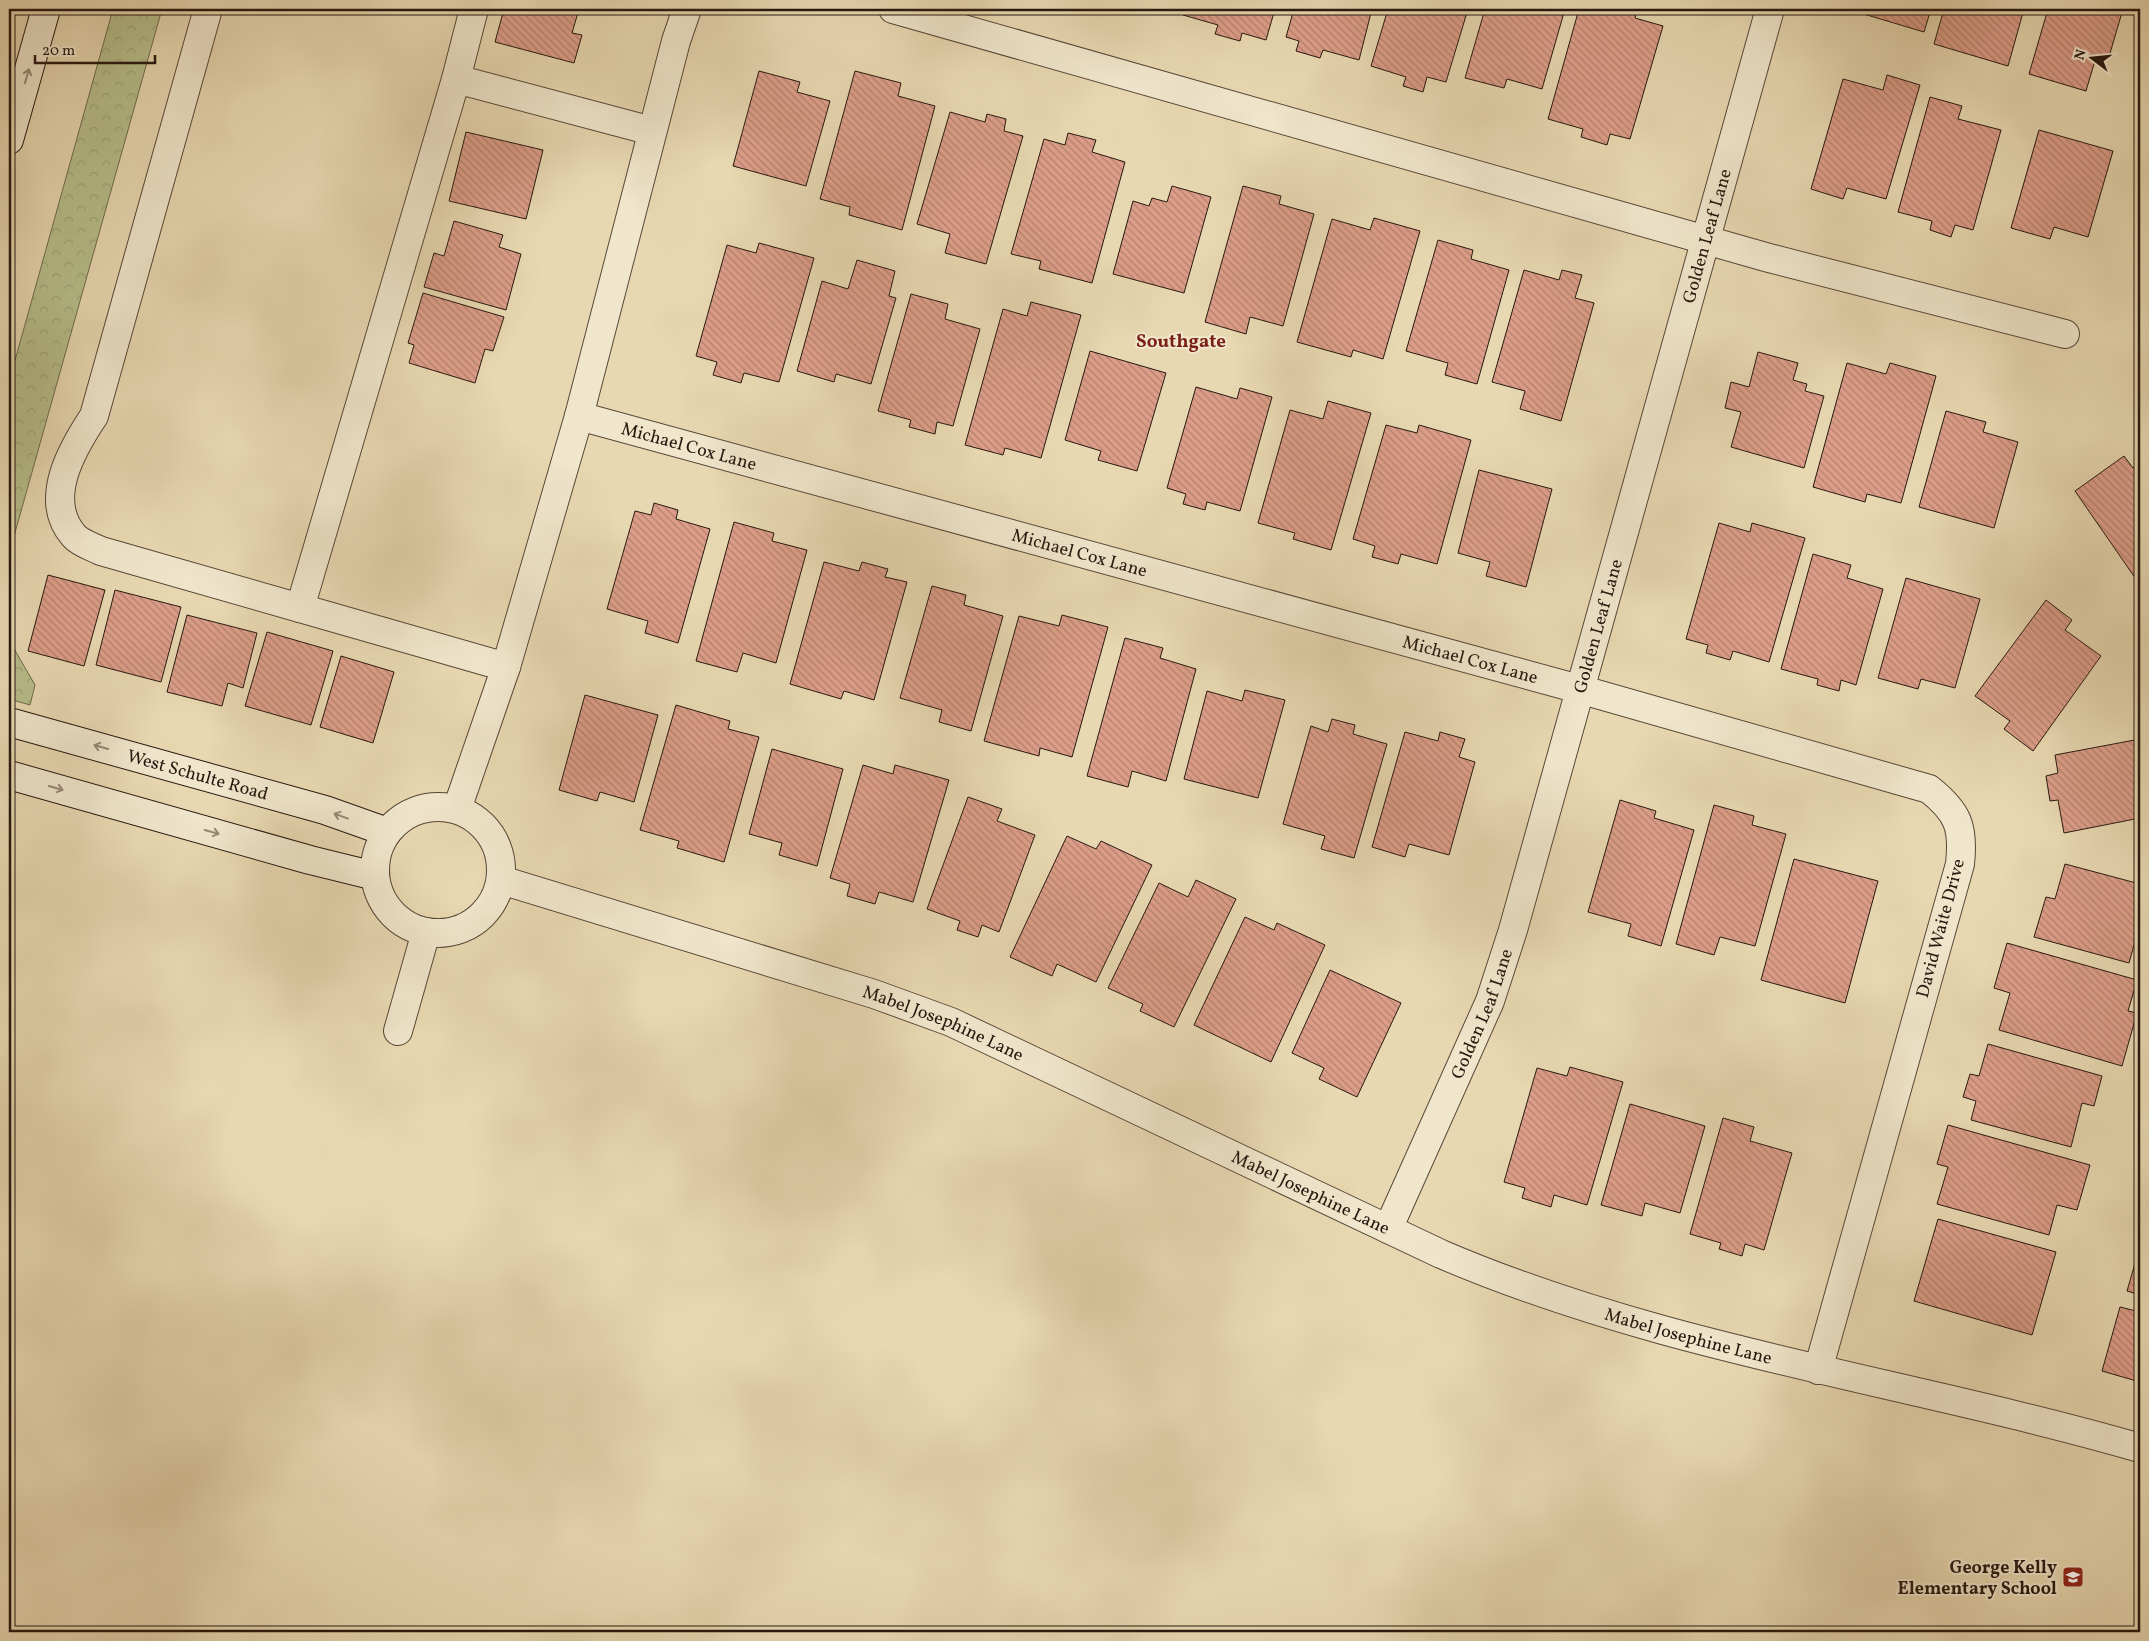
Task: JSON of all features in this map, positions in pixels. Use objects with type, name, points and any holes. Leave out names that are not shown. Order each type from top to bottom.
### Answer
[{"type":"street","points":[[9,140],[46,9]]},
{"type":"street","points":[[208,9],[94,416],[66,465],[61,490],[63,520],[75,538],[101,550],[506,667]]},
{"type":"street","points":[[300,608],[456,79],[474,9]]},
{"type":"street","points":[[457,809],[506,667],[579,416],[652,131],[686,9]]},
{"type":"street","points":[[894,9],[1769,258],[2065,334]]},
{"type":"street","name":"Golden Leaf Lane","points":[[1388,1229],[1490,1001],[1513,930],[1704,239],[1770,9]]},
{"type":"street","points":[[456,79],[652,131]]},
{"type":"street","name":"Michael Cox Lane","points":[[579,416],[1579,689]]},
{"type":"street","name":"David Waite Drive","points":[[1579,689],[1929,789],[1948,804],[1959,823],[1962,840],[1960,864],[1818,1370]]},
{"type":"street","name":"West Schulte Road","points":[[9,722],[325,810],[387,832]]},
{"type":"street","points":[[9,775],[310,860],[375,876]]},
{"type":"street","points":[[437,806],[457,809],[473,817],[487,829],[496,844],[501,862],[501,880],[494,899],[476,920],[466,927],[446,933],[426,932],[407,925],[392,913],[381,896],[375,876],[375,861],[387,832],[401,819],[418,810],[437,806]]},
{"type":"street","name":"Mabel Josephine Lane","points":[[501,880],[874,994],[951,1022],[1388,1229],[1492,1276],[1627,1320],[1818,1370],[2059,1424],[2140,1448]]},
{"type":"street","points":[[398,1031],[426,932]]},
{"type":"green space","points":[[113,9],[162,9],[9,554],[9,382]]},
{"type":"green space","points":[[9,640],[35,685],[30,705],[9,699]]},
{"type":"building","points":[[504,9],[579,9],[572,33],[582,35],[574,63],[495,42]]},
{"type":"building","points":[[1184,9],[1275,9],[1266,40],[1242,33],[1240,41],[1215,34],[1218,25],[1183,15]]},
{"type":"building","points":[[1294,9],[1372,9],[1359,60],[1323,50],[1320,58],[1296,51],[1299,41],[1286,37]]},
{"type":"building","points":[[1388,9],[1468,9],[1446,82],[1427,77],[1423,92],[1403,86],[1406,77],[1371,66]]},
{"type":"building","points":[[1485,9],[1565,9],[1542,89],[1507,79],[1504,88],[1465,78]]},
{"type":"building","points":[[1579,9],[1637,9],[1635,18],[1663,26],[1630,139],[1610,134],[1607,145],[1581,137],[1583,129],[1548,119]]},
{"type":"building","points":[[1858,9],[1931,9],[1924,32],[1857,12]]},
{"type":"building","points":[[1944,9],[2024,9],[2008,66],[1934,44]]},
{"type":"building","points":[[2048,9],[2123,9],[2108,60],[2096,57],[2086,91],[2029,74]]},
{"type":"building","points":[[759,71],[800,82],[797,92],[830,101],[806,186],[733,166]]},
{"type":"building","points":[[855,71],[901,83],[898,96],[935,106],[902,230],[849,215],[850,207],[820,199]]},
{"type":"building","points":[[1887,75],[1920,85],[1886,199],[1847,188],[1843,199],[1811,189],[1843,79],[1883,90]]},
{"type":"building","points":[[1930,97],[1962,106],[1958,119],[2001,130],[1973,230],[1955,225],[1951,237],[1930,230],[1932,221],[1898,212]]},
{"type":"building","points":[[950,112],[985,122],[987,114],[1006,119],[1004,131],[1023,136],[986,264],[945,253],[950,234],[917,224]]},
{"type":"building","points":[[2039,130],[2113,151],[2088,237],[2054,227],[2050,239],[2011,228]]},
{"type":"building","points":[[466,132],[543,150],[526,219],[449,201]]},
{"type":"building","points":[[1068,133],[1096,140],[1092,152],[1125,162],[1092,283],[1039,269],[1041,261],[1011,254],[1044,139],[1065,145]]},
{"type":"building","points":[[1172,186],[1211,197],[1184,293],[1113,274],[1133,201],[1149,206],[1152,198],[1167,202]]},
{"type":"building","points":[[1243,186],[1281,196],[1279,204],[1314,214],[1283,326],[1250,317],[1246,334],[1205,322]]},
{"type":"building","points":[[1374,218],[1420,231],[1383,359],[1353,350],[1351,357],[1297,342],[1332,219],[1370,230]]},
{"type":"building","points":[[454,221],[503,235],[499,247],[521,254],[506,310],[424,287],[434,253],[444,256]]},
{"type":"building","points":[[1438,240],[1473,250],[1471,259],[1509,270],[1477,384],[1445,375],[1448,363],[1406,351]]},
{"type":"building","points":[[759,243],[814,258],[779,382],[744,373],[741,383],[713,375],[717,362],[696,356],[727,245],[756,253]]},
{"type":"building","points":[[857,260],[895,271],[889,296],[896,298],[871,384],[836,374],[834,382],[797,371],[822,281],[848,289]]},
{"type":"building","points":[[1524,270],[1559,280],[1562,270],[1582,275],[1575,298],[1594,303],[1561,421],[1520,409],[1525,391],[1492,382]]},
{"type":"building","points":[[423,293],[504,317],[493,351],[485,349],[475,383],[409,363],[414,345],[408,343]]},
{"type":"building","points":[[911,294],[948,304],[945,319],[980,329],[953,426],[937,422],[935,434],[909,427],[911,420],[878,411]]},
{"type":"building","points":[[1031,302],[1081,315],[1041,458],[1005,448],[1003,455],[965,445],[1003,309],[1027,316]]},
{"type":"building","points":[[1090,351],[1166,373],[1137,471],[1098,460],[1101,451],[1065,440]]},
{"type":"building","points":[[1758,352],[1798,363],[1793,380],[1807,384],[1805,391],[1824,396],[1804,468],[1731,447],[1741,412],[1725,408],[1731,382],[1749,387]]},
{"type":"building","points":[[1847,363],[1886,374],[1890,363],[1936,376],[1901,503],[1867,494],[1865,502],[1813,487]]},
{"type":"building","points":[[1196,387],[1237,399],[1240,388],[1272,397],[1240,511],[1207,502],[1205,510],[1183,504],[1186,494],[1167,488]]},
{"type":"building","points":[[1328,401],[1371,413],[1331,550],[1293,539],[1295,533],[1258,523],[1290,410],[1323,419]]},
{"type":"building","points":[[1946,411],[1986,422],[1983,432],[2018,442],[1994,528],[1919,507]]},
{"type":"building","points":[[1386,425],[1417,433],[1419,425],[1471,440],[1437,564],[1401,554],[1398,564],[1372,557],[1375,546],[1353,539]]},
{"type":"building","points":[[2124,456],[2133,468],[2140,462],[2140,585],[2075,491]]},
{"type":"building","points":[[1479,470],[1552,489],[1526,587],[1486,576],[1490,562],[1458,553]]},
{"type":"building","points":[[654,503],[678,510],[676,519],[710,529],[678,643],[645,633],[648,621],[607,609],[635,511],[651,515]]},
{"type":"building","points":[[734,522],[774,533],[772,541],[807,550],[776,663],[743,653],[737,672],[696,661]]},
{"type":"building","points":[[1719,523],[1750,532],[1752,523],[1805,538],[1769,662],[1733,651],[1730,660],[1706,653],[1708,645],[1686,639]]},
{"type":"building","points":[[1813,554],[1851,565],[1847,578],[1883,589],[1856,685],[1841,680],[1839,691],[1817,685],[1818,679],[1781,669]]},
{"type":"building","points":[[824,562],[859,571],[862,562],[888,569],[885,577],[907,582],[874,700],[844,691],[841,699],[790,684]]},
{"type":"building","points":[[48,575],[105,590],[84,666],[28,651]]},
{"type":"building","points":[[1906,578],[1980,599],[1955,688],[1921,679],[1918,689],[1878,678]]},
{"type":"building","points":[[932,586],[966,595],[964,605],[1003,616],[971,731],[939,722],[942,710],[900,698]]},
{"type":"building","points":[[115,590],[181,607],[161,682],[96,665]]},
{"type":"building","points":[[2046,600],[2072,620],[2065,630],[2101,656],[2033,751],[2004,729],[2010,721],[1975,696]]},
{"type":"building","points":[[187,615],[257,633],[243,688],[228,683],[222,706],[167,692]]},
{"type":"building","points":[[1062,615],[1108,627],[1072,757],[1040,748],[1039,756],[984,741],[1019,616],[1059,626]]},
{"type":"building","points":[[267,632],[333,651],[311,725],[245,706]]},
{"type":"building","points":[[1125,638],[1163,648],[1160,658],[1196,669],[1166,781],[1132,771],[1128,787],[1087,776]]},
{"type":"building","points":[[341,656],[394,672],[373,743],[320,727]]},
{"type":"building","points":[[1245,690],[1285,700],[1258,798],[1184,779],[1207,691],[1242,701]]},
{"type":"building","points":[[585,695],[658,715],[634,802],[600,792],[597,801],[559,790]]},
{"type":"building","points":[[676,705],[730,721],[728,729],[759,737],[724,862],[677,848],[679,841],[640,830]]},
{"type":"building","points":[[1332,719],[1355,725],[1353,734],[1387,744],[1354,858],[1321,849],[1325,836],[1283,824],[1311,726],[1328,732]]},
{"type":"building","points":[[1405,732],[1438,741],[1440,732],[1465,739],[1459,757],[1475,762],[1449,855],[1409,844],[1405,857],[1372,847]]},
{"type":"building","points":[[2140,739],[2140,818],[2064,833],[2058,800],[2050,801],[2046,776],[2058,773],[2055,755]]},
{"type":"building","points":[[772,749],[843,769],[817,866],[779,855],[782,843],[749,834]]},
{"type":"building","points":[[863,765],[893,774],[895,765],[949,780],[913,902],[879,892],[875,904],[847,896],[850,884],[830,878]]},
{"type":"building","points":[[968,797],[1002,809],[997,821],[1035,835],[999,932],[982,925],[978,937],[957,930],[960,921],[927,909]]},
{"type":"building","points":[[1620,800],[1656,811],[1654,818],[1694,830],[1661,946],[1628,936],[1631,924],[1588,912]]},
{"type":"building","points":[[1714,805],[1754,816],[1752,825],[1786,834],[1755,946],[1720,937],[1714,955],[1676,944]]},
{"type":"building","points":[[1067,836],[1096,849],[1101,841],[1152,865],[1096,982],[1057,964],[1052,976],[1010,957]]},
{"type":"building","points":[[1794,859],[1878,881],[1845,1003],[1761,980]]},
{"type":"building","points":[[2065,864],[2140,884],[2140,924],[2129,963],[2034,937],[2046,897],[2055,899]]},
{"type":"building","points":[[1196,880],[1236,899],[1174,1027],[1140,1011],[1143,1004],[1108,988],[1159,883],[1188,897]]},
{"type":"building","points":[[1245,917],[1274,930],[1277,923],[1325,945],[1271,1062],[1194,1025]]},
{"type":"building","points":[[2007,943],[2137,980],[2128,1011],[2137,1013],[2122,1066],[1999,1030],[2010,993],[1994,988]]},
{"type":"building","points":[[1330,970],[1401,1003],[1357,1097],[1319,1079],[1324,1068],[1292,1053]]},
{"type":"building","points":[[1988,1044],[2102,1076],[2094,1106],[2082,1103],[2071,1147],[1971,1120],[1976,1101],[1963,1097],[1970,1074],[1979,1076]]},
{"type":"building","points":[[1570,1067],[1623,1082],[1587,1205],[1554,1195],[1551,1207],[1522,1198],[1525,1188],[1504,1182],[1537,1068],[1567,1076]]},
{"type":"building","points":[[1630,1104],[1705,1126],[1680,1213],[1645,1203],[1642,1216],[1601,1205]]},
{"type":"building","points":[[1723,1118],[1754,1127],[1750,1141],[1792,1153],[1764,1250],[1745,1244],[1742,1256],[1719,1249],[1721,1243],[1690,1234]]},
{"type":"building","points":[[1948,1125],[2090,1165],[2077,1210],[2057,1205],[2049,1235],[1937,1204],[1948,1167],[1937,1164]]},
{"type":"building","points":[[1938,1219],[2056,1252],[2032,1335],[1914,1301]]},
{"type":"building","points":[[2140,1246],[2140,1295],[2127,1291]]},
{"type":"building","points":[[2120,1307],[2140,1312],[2140,1382],[2102,1371]]},
{"type":"place","name":"George Kelly Elementary School","points":[[2073,1577]]},
{"type":"district","name":"Southgate","points":[[1181,340]]}]
